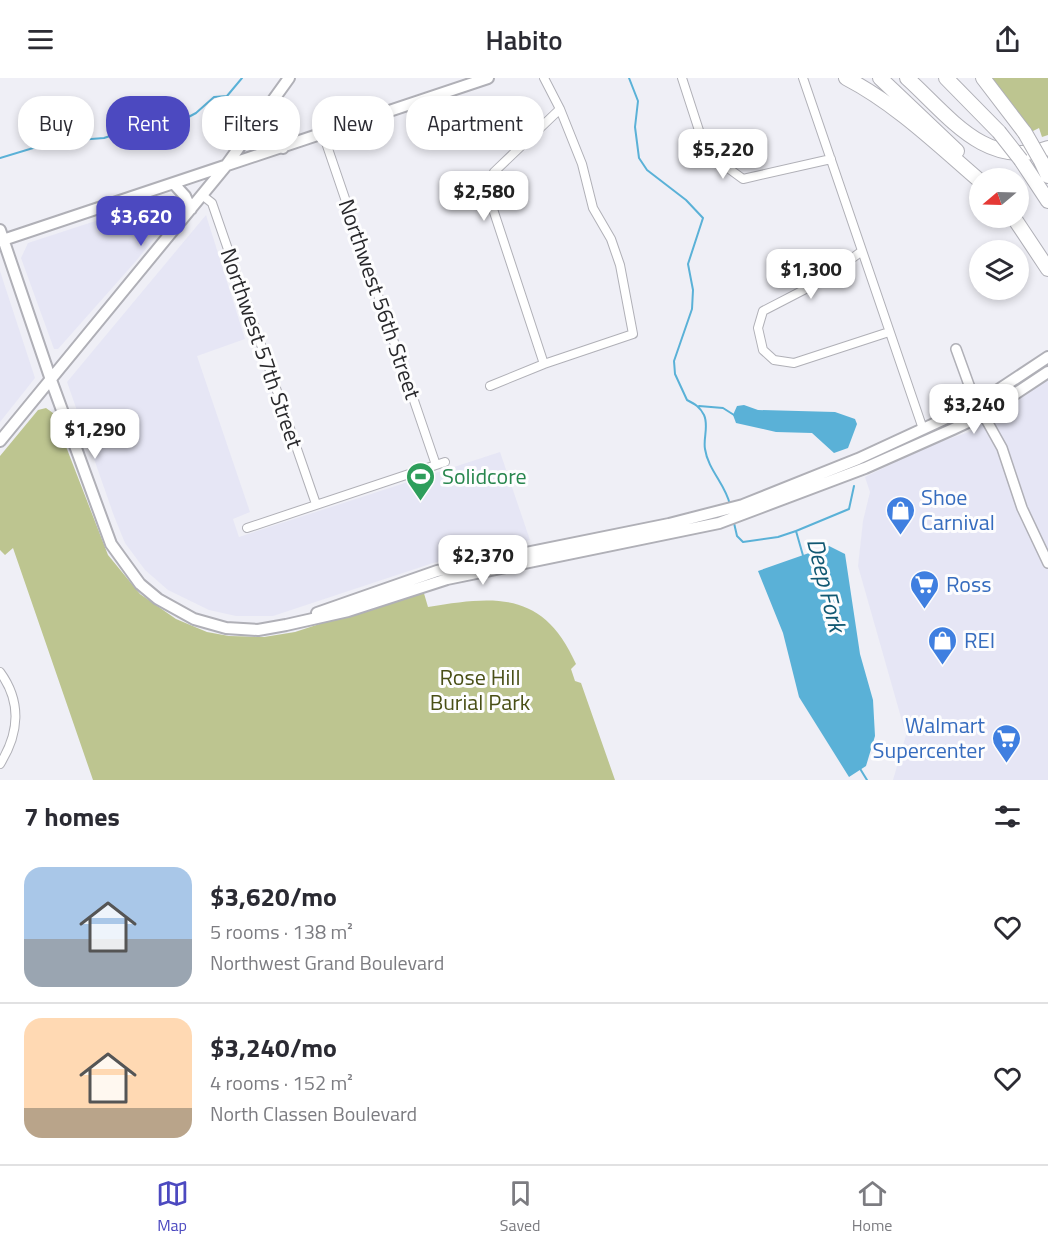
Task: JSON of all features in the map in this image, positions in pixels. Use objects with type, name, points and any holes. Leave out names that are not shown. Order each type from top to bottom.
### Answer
[{"type":"highway","points":[[846,78],[880,98],[969,170]]},
{"type":"highway","points":[[880,78],[940,133],[971,168]]},
{"type":"highway","points":[[907,78],[965,133],[988,148],[1024,154],[1048,148]]},
{"type":"highway","points":[[921,78],[985,136],[1014,145],[1048,140]]},
{"type":"highway","points":[[946,78],[999,132],[1048,201]]},
{"type":"highway","points":[[983,78],[1024,133],[1048,176]]},
{"type":"highway","points":[[1021,228],[1048,269]]},
{"type":"main road","points":[[277,96],[289,78]]},
{"type":"main road","points":[[394,110],[488,78]]},
{"type":"main road","points":[[0,441],[238,150]]},
{"type":"main road","points":[[277,150],[175,185],[1,237],[111,544],[140,584],[176,610],[210,624],[244,630],[286,626],[348,611],[494,564],[717,518],[895,455],[983,415],[1048,372]]},
{"type":"main road","points":[[175,185],[185,196],[191,209]]},
{"type":"main road","points":[[744,509],[977,404],[1048,357]]},
{"type":"main road","points":[[890,444],[895,455]]},
{"type":"street","points":[[490,386],[544,364],[633,334],[620,265],[611,239],[593,208],[582,164],[560,109],[544,78]]},
{"type":"street","points":[[682,78],[706,152],[743,179],[831,159]]},
{"type":"street","points":[[803,78],[923,429]]},
{"type":"street","points":[[544,364],[490,200],[494,172],[560,109]]},
{"type":"street","name":"Northwest 56th Street","points":[[328,150],[436,465]]},
{"type":"street","name":"Northwest 57th Street","points":[[202,195],[212,203],[316,504]]},
{"type":"street","points":[[862,251],[821,281],[763,311],[758,328],[763,350],[774,360],[794,363],[889,332]]},
{"type":"street","points":[[956,349],[977,404],[1002,448],[1022,508],[1048,563]]},
{"type":"street","points":[[247,528],[445,462]]},
{"type":"street","points":[[0,672],[12,694],[16,724],[12,742],[0,764]]},
{"type":"shaded area","points":[[172,196],[180,206],[136,261],[58,349],[54,349],[21,258],[28,243]]},
{"type":"shaded area","points":[[206,215],[245,339],[197,356],[250,512],[233,519],[239,537],[500,452],[530,540],[433,563],[273,616],[236,616],[209,610],[168,590],[145,570],[125,543],[67,382]]},
{"type":"shaded area","points":[[0,271],[35,378],[0,422]]},
{"type":"shaded area","points":[[1048,380],[1048,780],[893,780],[906,735],[858,566],[863,521],[870,492],[865,477],[928,446],[969,432]]},
{"type":"green space","points":[[987,78],[1048,78],[1048,135],[1042,137],[1039,128],[1029,133]]},
{"type":"green space","name":"Rose Hill Burial Park","points":[[46,408],[53,413],[108,555],[140,594],[176,619],[207,632],[229,636],[264,637],[295,632],[423,590],[428,607],[476,601],[516,604],[534,611],[549,623],[563,640],[576,664],[571,669],[575,681],[581,683],[615,780],[93,780],[13,548],[5,555],[0,550],[0,456],[38,410]]},
{"type":"water","points":[[744,405],[758,410],[835,412],[855,419],[857,424],[848,448],[834,453],[812,433],[776,432],[736,423],[733,415],[737,406]]},
{"type":"water","points":[[829,546],[845,554],[860,654],[873,700],[875,736],[866,766],[849,777],[799,697],[783,633],[758,571]]},
{"type":"waterway","points":[[0,158],[53,142],[104,138],[153,122],[181,121],[196,113],[214,97],[227,96],[242,78]]},
{"type":"waterway","name":"Deep Fork","points":[[629,78],[638,101],[635,127],[639,158],[647,170],[686,200],[703,218],[688,264],[693,290],[692,309],[674,361],[675,374],[687,400],[697,406],[704,415],[707,457],[730,505]]},
{"type":"waterway","points":[[699,406],[723,408],[734,415]]},
{"type":"waterway","points":[[796,531],[849,509],[854,486]]},
{"type":"waterway","name":"Deep Fork","points":[[734,523],[737,536],[743,542],[778,537],[796,531],[804,559]]},
{"type":"waterway","name":"Deep Fork","points":[[859,767],[867,780]]},
{"type":"place","name":"Solidcore","points":[[421,502]]},
{"type":"place","name":"Shoe Carnival","points":[[900,536]]},
{"type":"place","name":"Ross","points":[[925,610]]},
{"type":"place","name":"REI","points":[[943,666]]},
{"type":"place","name":"Walmart Supercenter","points":[[1006,764]]}]
